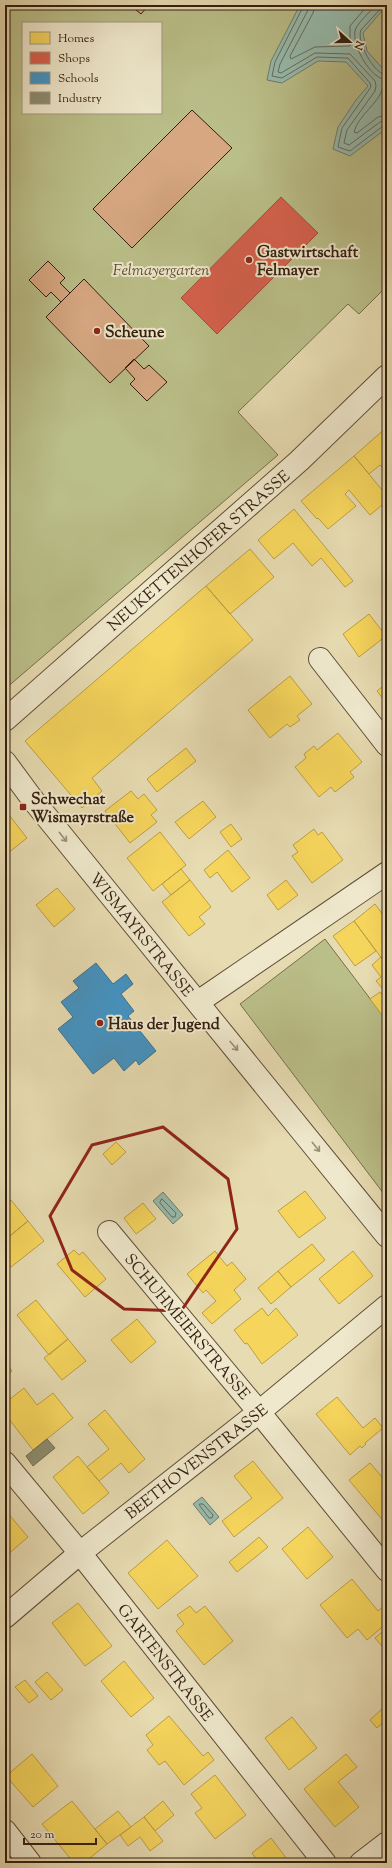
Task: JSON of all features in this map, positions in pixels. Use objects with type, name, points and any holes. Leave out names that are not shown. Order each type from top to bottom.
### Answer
[{"type":"street","name":"NEUKETTENHOFER STRASSE","points":[[5,720],[299,461],[387,376]]},
{"type":"street","points":[[320,659],[387,745]]},
{"type":"street","name":"WISMAYRSTRASSE","points":[[5,762],[33,800],[387,1236]]},
{"type":"street","points":[[198,1002],[387,873]]},
{"type":"street","name":"SCHUHMEIERSTRASSE","points":[[109,1232],[259,1412],[387,1570]]},
{"type":"street","name":"BEETHOVENSTRASSE","points":[[5,1618],[80,1553],[259,1412],[387,1306]]},
{"type":"street","name":"GARTENSTRASSE","points":[[5,1463],[80,1553],[325,1863]]},
{"type":"street","points":[[5,1831],[30,1863]]},
{"type":"street","points":[[361,1863],[387,1843]]},
{"type":"highlighted area","points":[[163,1127],[228,1179],[237,1229],[181,1311],[124,1309],[72,1270],[50,1216],[92,1145]]},
{"type":"green space","name":"Felmayergarten","points":[[5,5],[387,5],[387,286],[359,314],[348,304],[238,412],[278,455],[5,689]]},
{"type":"green space","points":[[325,939],[387,1021],[387,1198],[240,1004]]},
{"type":"water","points":[[300,5],[387,5],[363,33],[367,51],[385,71],[387,70],[387,128],[350,156],[333,149],[338,127],[356,100],[368,86],[346,62],[318,61],[282,83],[267,80],[271,61]]},
{"type":"water","points":[[163,1192],[183,1215],[173,1224],[153,1201]]},
{"type":"water","points":[[202,1497],[219,1517],[210,1525],[193,1504]]},
{"type":"building: Homes","points":[[387,427],[387,469],[385,471],[380,465],[369,474],[354,456]]},
{"type":"building: Homes","points":[[354,456],[387,496],[387,501],[370,515],[349,490],[345,494],[356,506],[328,529],[301,501]]},
{"type":"building: Homes","points":[[294,509],[353,581],[345,587],[321,558],[312,566],[293,543],[274,559],[258,540]]},
{"type":"building: Homes","points":[[250,549],[274,577],[230,614],[206,586]]},
{"type":"building: Homes","points":[[206,586],[253,640],[92,778],[102,791],[82,808],[25,741]]},
{"type":"building: Homes","points":[[369,614],[386,636],[359,657],[343,634]]},
{"type":"building: Homes","points":[[290,676],[312,704],[297,716],[300,720],[290,727],[287,724],[270,738],[248,710]]},
{"type":"building: Homes","points":[[387,683],[387,704],[377,691]]},
{"type":"building: Homes","points":[[338,733],[362,762],[350,772],[354,777],[335,792],[331,787],[319,797],[295,767],[306,758],[304,754],[314,746],[317,750]]},
{"type":"building: Homes","points":[[186,748],[196,761],[157,792],[147,779]]},
{"type":"building: Homes","points":[[131,791],[138,799],[144,794],[157,810],[151,815],[157,822],[130,843],[105,811]]},
{"type":"building: Homes","points":[[203,801],[216,817],[189,839],[175,822]]},
{"type":"building: Homes","points":[[6,811],[27,838],[8,853],[5,850]]},
{"type":"building: Homes","points":[[231,824],[242,839],[231,847],[220,832]]},
{"type":"building: Homes","points":[[314,829],[318,835],[322,832],[343,860],[312,883],[292,856],[298,852],[293,845]]},
{"type":"building: Homes","points":[[160,832],[186,865],[153,891],[127,858]]},
{"type":"building: Homes","points":[[228,850],[250,878],[232,892],[217,872],[210,878],[204,870]]},
{"type":"building: Homes","points":[[181,869],[190,880],[171,895],[162,884]]},
{"type":"building: Homes","points":[[190,880],[211,907],[199,917],[205,924],[189,936],[162,902]]},
{"type":"building: Homes","points":[[286,880],[298,895],[278,910],[267,895]]},
{"type":"building: Homes","points":[[57,888],[75,909],[54,927],[36,905]]},
{"type":"building: Homes","points":[[375,904],[387,920],[387,957],[383,960],[354,921]]},
{"type":"building: Homes","points":[[354,921],[376,951],[355,966],[333,936]]},
{"type":"building: Homes","points":[[381,957],[387,965],[387,986],[383,989],[376,981],[381,977],[372,965]]},
{"type":"building: Homes","points":[[380,992],[387,1001],[387,1017],[385,1019],[370,999]]},
{"type":"building: Homes","points":[[116,1142],[126,1152],[112,1165],[103,1154]]},
{"type":"building: Homes","points":[[305,1191],[326,1218],[299,1238],[278,1211]]},
{"type":"building: Homes","points":[[11,1200],[28,1221],[5,1240],[5,1204]]},
{"type":"building: Homes","points":[[143,1203],[156,1219],[136,1234],[124,1218]]},
{"type":"building: Homes","points":[[28,1221],[44,1241],[11,1267],[5,1259],[5,1240]]},
{"type":"building: Homes","points":[[312,1244],[325,1260],[291,1287],[278,1271]]},
{"type":"building: Homes","points":[[74,1250],[79,1255],[83,1252],[106,1279],[85,1297],[57,1264]]},
{"type":"building: Homes","points":[[215,1251],[227,1266],[232,1262],[246,1279],[234,1290],[241,1299],[212,1324],[202,1313],[216,1301],[206,1290],[203,1293],[187,1274]]},
{"type":"building: Homes","points":[[353,1251],[373,1276],[339,1304],[319,1279]]},
{"type":"building: Homes","points":[[278,1271],[291,1287],[271,1304],[258,1288]]},
{"type":"building: Homes","points":[[36,1300],[68,1339],[49,1355],[17,1315]]},
{"type":"building: Homes","points":[[262,1308],[268,1316],[276,1308],[298,1335],[262,1364],[247,1343],[245,1344],[234,1330]]},
{"type":"building: Homes","points":[[137,1319],[156,1342],[131,1363],[111,1340]]},
{"type":"building: Homes","points":[[68,1339],[86,1361],[62,1380],[44,1358]]},
{"type":"building: Homes","points":[[5,1362],[12,1371],[5,1376]]},
{"type":"building: Homes","points":[[24,1388],[37,1405],[53,1393],[73,1418],[33,1450],[5,1414],[5,1403]]},
{"type":"building: Homes","points":[[337,1397],[363,1428],[375,1418],[383,1428],[365,1443],[366,1444],[362,1448],[360,1446],[350,1455],[316,1414]]},
{"type":"building: Homes","points":[[105,1410],[145,1459],[129,1473],[121,1463],[99,1481],[87,1467],[109,1449],[88,1424]]},
{"type":"building: Homes","points":[[78,1456],[109,1493],[83,1514],[53,1477]]},
{"type":"building: Homes","points":[[253,1461],[283,1498],[234,1537],[222,1521],[252,1498],[234,1476]]},
{"type":"building: Homes","points":[[370,1463],[382,1477],[387,1474],[387,1521],[385,1523],[349,1480]]},
{"type":"building: Homes","points":[[5,1510],[28,1537],[5,1557]]},
{"type":"building: Homes","points":[[308,1527],[333,1557],[307,1579],[282,1549]]},
{"type":"building: Homes","points":[[259,1537],[268,1547],[237,1572],[229,1562]]},
{"type":"building: Homes","points":[[167,1540],[198,1576],[158,1609],[128,1573]]},
{"type":"building: Homes","points":[[352,1579],[378,1611],[384,1606],[387,1609],[387,1623],[367,1640],[358,1629],[347,1638],[320,1605]]},
{"type":"building: Homes","points":[[78,1603],[112,1646],[85,1666],[52,1623]]},
{"type":"building: Homes","points":[[190,1606],[196,1613],[205,1606],[233,1641],[204,1665],[176,1631],[184,1624],[177,1615]]},
{"type":"building: Homes","points":[[387,1628],[387,1652],[375,1638]]},
{"type":"building: Homes","points":[[124,1661],[154,1698],[131,1717],[101,1681]]},
{"type":"building: Homes","points":[[47,1672],[63,1690],[51,1700],[35,1682]]},
{"type":"building: Homes","points":[[25,1680],[38,1696],[29,1703],[15,1687]]},
{"type":"building: Homes","points":[[385,1706],[387,1709],[387,1719],[377,1728],[370,1720]]},
{"type":"building: Homes","points":[[169,1716],[203,1756],[208,1752],[214,1760],[184,1785],[165,1761],[159,1765],[147,1750],[153,1745],[146,1735]]},
{"type":"building: Homes","points":[[292,1717],[317,1748],[289,1770],[265,1738]]},
{"type":"building: Homes","points":[[32,1754],[58,1786],[33,1807],[6,1776]]},
{"type":"building: Homes","points":[[346,1754],[357,1767],[338,1782],[359,1807],[335,1827],[304,1789]]},
{"type":"building: Homes","points":[[215,1775],[246,1815],[215,1839],[195,1813],[202,1808],[191,1794]]},
{"type":"building: Homes","points":[[72,1801],[107,1844],[84,1863],[74,1863],[42,1824]]},
{"type":"building: Homes","points":[[163,1801],[174,1815],[155,1831],[144,1817]]},
{"type":"building: Homes","points":[[118,1811],[131,1827],[107,1844],[95,1829]]},
{"type":"building: Homes","points":[[144,1817],[163,1841],[150,1851],[140,1837],[128,1846],[120,1835]]},
{"type":"building: Homes","points":[[271,1838],[290,1863],[259,1863],[252,1853]]},
{"type":"building: Shops","points":[[281,197],[318,233],[217,334],[181,298]]},
{"type":"building: Schools","name":"Haus der Jugend","points":[[96,963],[113,984],[126,974],[133,984],[121,994],[134,1011],[128,1016],[156,1051],[139,1065],[136,1060],[124,1071],[114,1058],[93,1074],[58,1029],[73,1017],[61,1002],[79,988],[73,981]]},
{"type":"building: Industry","points":[[47,1439],[55,1448],[33,1466],[26,1456]]},
{"type":"building: Other","points":[[124,5],[149,5],[141,14],[131,6],[128,9]]},
{"type":"building: Other","points":[[192,110],[232,148],[132,248],[93,209]]},
{"type":"building: Other","points":[[48,261],[65,278],[60,283],[70,293],[61,302],[51,292],[46,297],[29,280]]},
{"type":"building: Other","name":"Scheune","points":[[84,279],[149,346],[110,383],[46,317]]},
{"type":"building: Other","points":[[134,359],[144,369],[149,365],[167,382],[147,401],[130,384],[135,379],[125,368]]},
{"type":"place","name":"Gastwirtschaft Felmayer","points":[[249,260]]},
{"type":"place","name":"Scheune","points":[[97,331]]},
{"type":"place","name":"Schwechat Wismayrstraße","points":[[23,807]]},
{"type":"place","name":"Haus der Jugend","points":[[100,1023]]}]
